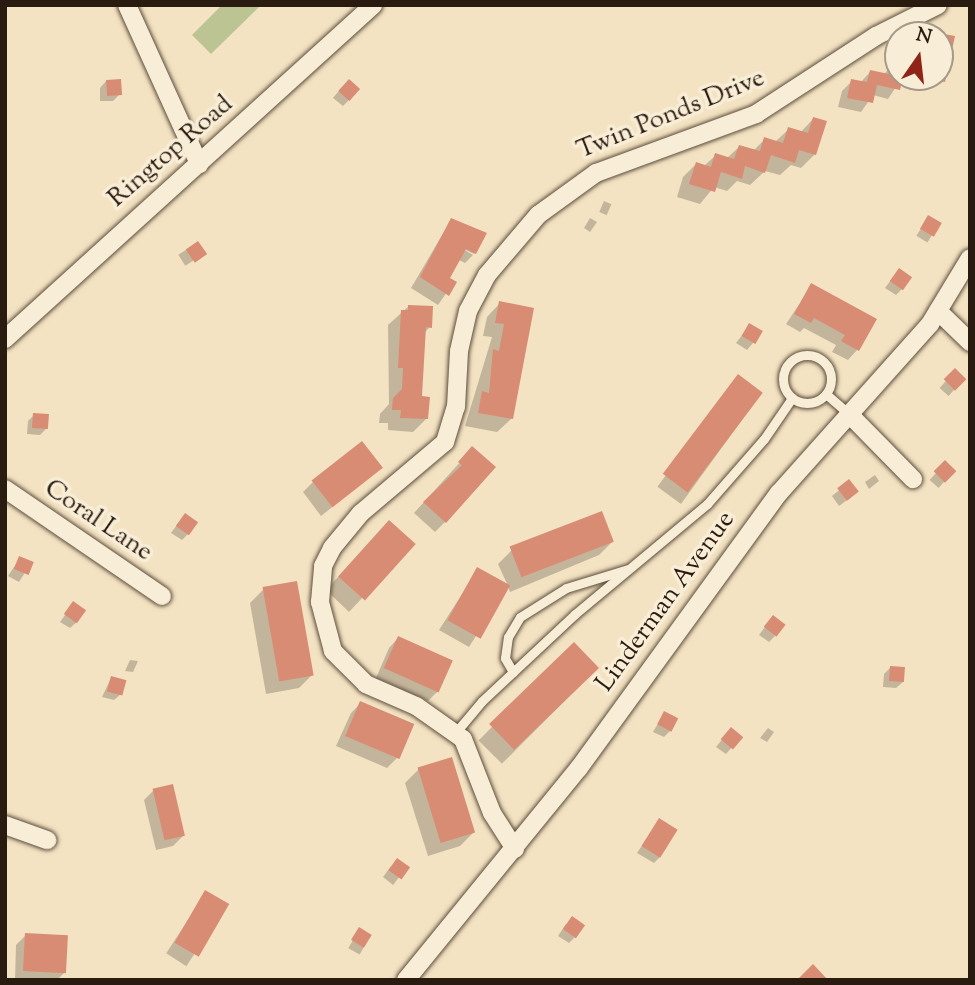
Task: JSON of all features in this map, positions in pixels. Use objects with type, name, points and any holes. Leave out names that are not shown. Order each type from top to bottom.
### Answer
[{"type":"street","points":[[127,5],[199,164]]},
{"type":"street","name":"Ringtop Road","points":[[5,339],[373,5]]},
{"type":"street","name":"Twin Ponds Drive","points":[[515,849],[492,813],[470,750],[456,733],[353,675],[333,652],[324,628],[320,584],[332,548],[361,513],[445,442],[456,407],[462,330],[487,275],[538,215],[578,181],[756,114],[876,36],[938,5]]},
{"type":"street","name":"Linderman Avenue","points":[[406,980],[579,768],[755,523],[939,312],[970,258]]},
{"type":"street","points":[[939,312],[970,342]]},
{"type":"street","points":[[850,415],[913,479]]},
{"type":"street","name":"Coral Lane","points":[[5,489],[162,596]]},
{"type":"street","points":[[5,825],[47,840]]},
{"type":"lane","points":[[810,354],[826,363],[832,382],[825,394],[814,403],[792,398],[782,376],[791,360],[810,354]]},
{"type":"lane","points":[[825,394],[850,415]]},
{"type":"lane","points":[[456,733],[513,672],[575,614],[707,504],[764,439],[792,398]]},
{"type":"lane","points":[[513,672],[505,658],[508,637],[520,617],[566,588],[632,568]]},
{"type":"green space","points":[[222,5],[260,6],[211,54],[192,35]]},
{"type":"building","points":[[870,70],[884,73],[884,87],[877,85],[873,103],[847,98],[851,79],[867,82]]},
{"type":"building","points":[[121,79],[122,95],[107,96],[106,80]]},
{"type":"building","points":[[349,79],[360,89],[349,101],[338,91]]},
{"type":"building","points":[[813,117],[827,121],[816,155],[799,150],[795,163],[771,155],[765,173],[745,166],[742,179],[721,172],[715,192],[689,184],[696,162],[711,167],[715,153],[734,159],[739,145],[760,151],[764,137],[783,143],[788,127],[808,133]]},
{"type":"building","points":[[928,215],[942,223],[934,237],[920,229]]},
{"type":"building","points":[[451,218],[487,233],[476,254],[466,249],[450,278],[457,282],[449,296],[420,277]]},
{"type":"building","points":[[198,241],[207,254],[195,263],[186,250]]},
{"type":"building","points":[[899,268],[912,277],[903,290],[890,281]]},
{"type":"building","points":[[811,283],[877,319],[859,351],[841,341],[845,335],[814,318],[811,323],[794,314]]},
{"type":"building","points":[[499,301],[534,308],[513,419],[478,413],[482,391],[489,393],[493,349],[499,351],[504,324],[495,323]]},
{"type":"building","points":[[408,305],[433,306],[432,328],[426,327],[422,396],[430,397],[428,419],[400,418],[401,410],[392,410],[393,398],[402,389],[403,368],[398,368],[401,310],[408,310]]},
{"type":"building","points":[[749,323],[763,331],[755,344],[742,336]]},
{"type":"building","points":[[955,368],[966,379],[955,391],[944,379]]},
{"type":"building","points":[[738,374],[763,393],[688,492],[663,474]]},
{"type":"building","points":[[33,413],[49,414],[48,429],[32,428]]},
{"type":"building","points":[[362,441],[383,468],[332,507],[312,480]]},
{"type":"building","points":[[472,446],[496,467],[446,523],[423,502],[462,465],[458,462]]},
{"type":"building","points":[[945,460],[956,471],[945,483],[934,471]]},
{"type":"building","points":[[849,479],[859,492],[847,501],[837,488]]},
{"type":"building","points":[[602,511],[614,542],[521,577],[510,546]]},
{"type":"building","points":[[185,513],[198,522],[189,535],[176,526]]},
{"type":"building","points":[[389,520],[416,544],[365,601],[338,576]]},
{"type":"building","points":[[19,556],[34,562],[29,575],[14,569]]},
{"type":"building","points":[[477,567],[510,585],[481,639],[447,620]]},
{"type":"building","points":[[297,581],[314,676],[279,682],[263,587]]},
{"type":"building","points":[[73,601],[86,610],[77,623],[64,614]]},
{"type":"building","points":[[773,615],[786,625],[776,637],[764,627]]},
{"type":"building","points":[[398,636],[453,660],[439,692],[384,668]]},
{"type":"building","points":[[574,642],[599,668],[514,750],[489,724]]},
{"type":"building","points":[[890,666],[905,667],[904,682],[889,681]]},
{"type":"building","points":[[111,676],[126,680],[122,696],[107,691]]},
{"type":"building","points":[[360,701],[414,724],[399,759],[345,736]]},
{"type":"building","points":[[664,711],[678,718],[671,732],[657,724]]},
{"type":"building","points":[[731,727],[743,737],[733,750],[721,739]]},
{"type":"building","points":[[452,757],[475,833],[441,843],[418,768]]},
{"type":"building","points":[[173,784],[185,836],[164,840],[153,789]]},
{"type":"building","points":[[659,818],[678,830],[660,858],[642,846]]},
{"type":"building","points":[[397,858],[410,867],[402,879],[388,870]]},
{"type":"building","points":[[205,890],[229,904],[199,957],[174,943]]},
{"type":"building","points":[[572,916],[585,925],[576,938],[563,929]]},
{"type":"building","points":[[359,927],[372,935],[364,948],[351,940]]},
{"type":"building","points":[[25,933],[68,935],[66,973],[23,971]]},
{"type":"building","points":[[813,964],[828,980],[797,980]]}]
